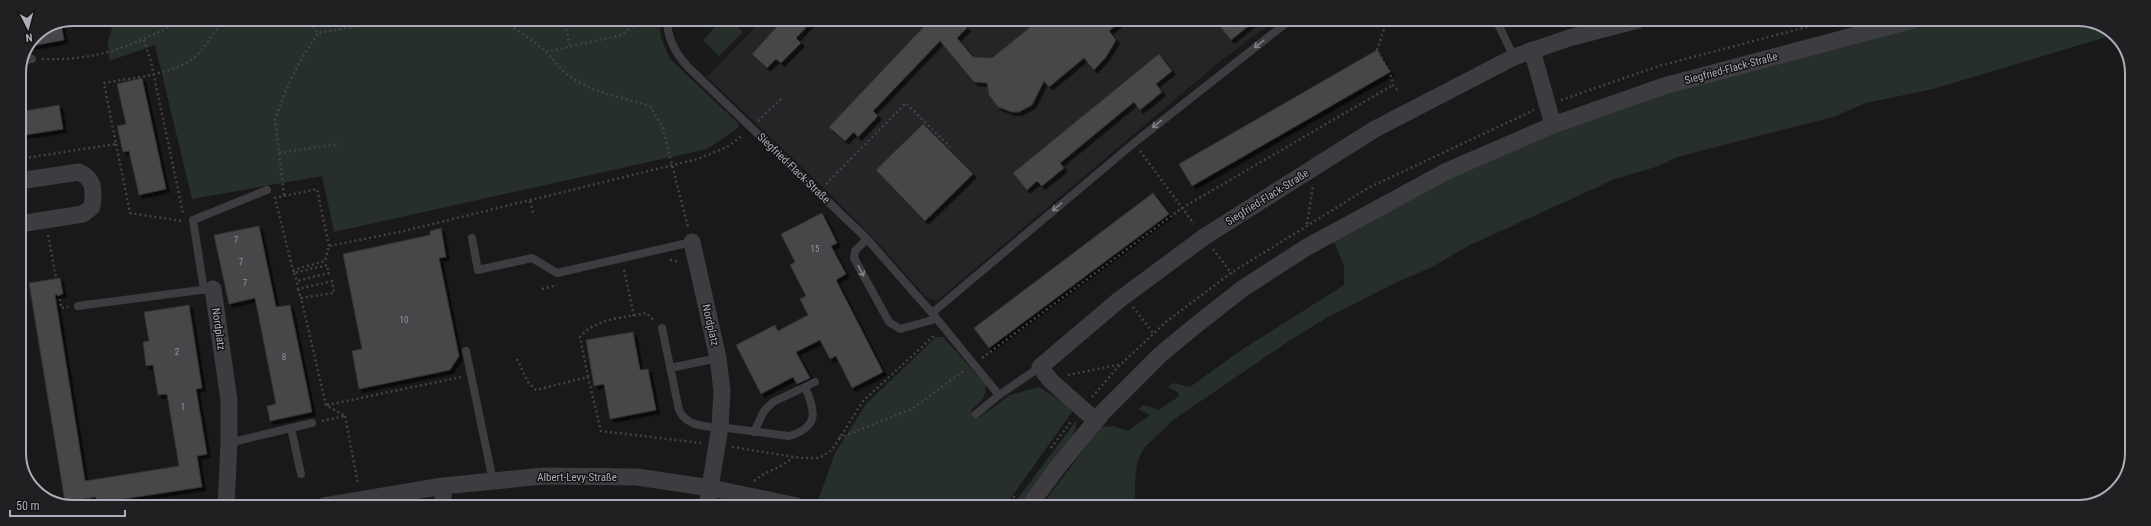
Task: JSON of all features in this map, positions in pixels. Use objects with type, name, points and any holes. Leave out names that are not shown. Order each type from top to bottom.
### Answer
[{"type":"street","name":"Siegfried-Flack-Straße","points":[[1040,367],[1124,296],[1204,237],[1375,129],[1514,57],[1569,38],[1615,26]]},
{"type":"street","name":"Siegfried-Flack-Straße","points":[[1034,500],[1095,420],[1160,354],[1242,290],[1307,248],[1447,171],[1553,125],[1664,86],[1890,26]]},
{"type":"street","points":[[1532,50],[1553,125]]},
{"type":"street","points":[[26,180],[79,172],[88,176],[93,184],[92,207],[84,214],[26,223]]},
{"type":"street","name":"Nordplatz","points":[[692,242],[718,358],[722,391],[720,428],[711,488]]},
{"type":"street","name":"Nordplatz","points":[[209,289],[229,400],[226,500]]},
{"type":"street","points":[[1040,367],[1051,380],[1095,420]]},
{"type":"street","name":"Albert-Levy-Straße","points":[[361,500],[443,486],[544,476],[637,477],[711,488],[770,500]]},
{"type":"street","points":[[443,486],[443,500]]},
{"type":"street","points":[[708,500],[711,488]]},
{"type":"lane","name":"Siegfried-Flack-Straße","points":[[667,26],[677,55],[867,239],[934,316],[999,395],[1040,367]]},
{"type":"lane","points":[[867,239],[854,251],[854,258],[889,322],[900,329],[934,316],[1022,236],[1182,103],[1282,26]]},
{"type":"lane","points":[[1499,26],[1514,57]]},
{"type":"lane","points":[[78,306],[209,289],[189,221],[267,190]]},
{"type":"lane","points":[[472,238],[478,270],[532,258],[557,273],[692,242]]},
{"type":"lane","points":[[662,328],[679,410],[682,418],[692,424],[789,436],[798,434],[809,427],[813,417],[813,406],[805,387]]},
{"type":"lane","points":[[466,351],[493,481]]},
{"type":"lane","points":[[670,368],[718,358]]},
{"type":"lane","points":[[754,432],[764,411],[773,402],[815,382]]},
{"type":"lane","points":[[976,414],[999,395]]},
{"type":"lane","points":[[229,443],[312,423]]},
{"type":"lane","points":[[291,428],[301,474]]},
{"type":"path","points":[[29,59],[62,60],[107,53],[144,40],[171,26]]},
{"type":"path","points":[[144,40],[153,73],[189,221],[130,213],[104,83],[153,73],[167,71],[192,60],[219,26]]},
{"type":"path","points":[[312,26],[318,33]]},
{"type":"path","points":[[318,33],[369,26]]},
{"type":"path","points":[[510,26],[546,52],[567,75],[595,91],[622,97],[650,106],[662,126],[692,242]]},
{"type":"path","points":[[566,26],[570,46]]},
{"type":"path","points":[[546,52],[621,35],[633,26]]},
{"type":"path","points":[[1386,26],[1377,50],[1390,72],[1393,85],[1398,91]]},
{"type":"path","points":[[284,196],[275,120],[289,83],[318,33]]},
{"type":"path","points":[[839,438],[912,409],[1182,208],[1393,85]]},
{"type":"path","points":[[329,246],[404,231],[698,159],[727,147],[752,127],[782,98]]},
{"type":"path","points":[[819,192],[906,103],[950,147]]},
{"type":"path","points":[[26,157],[116,144]]},
{"type":"path","points":[[279,153],[340,144]]},
{"type":"path","points":[[1307,225],[1316,166]]},
{"type":"path","points":[[294,271],[325,261],[329,246],[317,189],[275,198],[298,288],[303,304],[326,405],[345,416],[361,500]]},
{"type":"path","points":[[530,201],[534,216]]},
{"type":"path","points":[[45,220],[56,278]]},
{"type":"path","points":[[294,271],[327,265],[329,273],[297,281]]},
{"type":"path","points":[[624,270],[634,316]]},
{"type":"path","points":[[298,288],[332,281],[334,293],[301,298]]},
{"type":"path","points":[[58,294],[61,308]]},
{"type":"path","points":[[1124,296],[1154,334]]},
{"type":"path","points":[[588,378],[580,337],[585,330],[598,322],[646,313],[655,320],[657,326],[662,328]]},
{"type":"path","points":[[1051,380],[1122,364]]},
{"type":"path","points":[[326,405],[471,375]]},
{"type":"path","points":[[328,420],[345,416]]},
{"type":"path","points":[[744,494],[760,476],[783,466],[793,457]]},
{"type":"shaded area","points":[[113,26],[660,26],[661,38],[670,59],[739,124],[738,128],[707,149],[334,232],[322,176],[192,199],[155,45],[109,61],[108,41]]},
{"type":"shaded area","points":[[716,26],[737,26],[743,32],[719,56],[703,40]]},
{"type":"shaded area","points":[[754,26],[1267,26],[1218,63],[937,301],[926,297],[879,244],[829,193],[707,77],[755,27]]},
{"type":"shaded area","points":[[1893,26],[2078,26],[2093,29],[2107,37],[1933,89],[1866,103],[1833,117],[1677,157],[1659,166],[1615,179],[1468,246],[1432,267],[1395,283],[1328,317],[1286,343],[1173,420],[1144,448],[1137,463],[1135,500],[1046,500],[1101,427],[1114,426],[1128,431],[1150,415],[1138,409],[1144,405],[1159,410],[1178,397],[1179,393],[1168,387],[1173,383],[1190,387],[1240,351],[1344,285],[1344,265],[1331,235],[1555,125]]},
{"type":"shaded area","points":[[936,337],[943,337],[986,385],[985,393],[982,399],[978,405],[971,410],[979,418],[1010,395],[1039,387],[1068,405],[1072,412],[1009,500],[818,500],[835,453],[866,404]]},
{"type":"shaded area","points":[[1076,421],[1076,428],[1070,440],[1026,500],[1017,500]]},
{"type":"building","points":[[778,26],[807,26],[796,38],[801,43],[781,63],[776,59],[767,68],[752,54]]},
{"type":"building","points":[[924,26],[965,26],[967,28],[957,38],[973,57],[992,58],[1032,26],[1115,26],[1109,31],[1116,40],[1106,57],[1094,70],[1084,58],[1049,87],[1044,81],[1032,105],[1019,112],[1012,112],[998,107],[989,95],[987,83],[974,82],[940,41],[873,111],[878,116],[858,137],[854,132],[845,141],[829,127]]},
{"type":"building","points":[[1220,26],[1248,26],[1231,40]]},
{"type":"building","points":[[62,28],[64,40],[48,43],[48,34]]},
{"type":"building","points":[[1377,50],[1390,72],[1192,186],[1179,164]]},
{"type":"building","points":[[1159,54],[1172,71],[1156,84],[1162,92],[1140,110],[1134,102],[1060,163],[1064,168],[1042,186],[1037,181],[1027,190],[1013,173]]},
{"type":"building","points":[[142,78],[166,189],[139,195],[129,151],[123,152],[117,126],[126,124],[117,84]]},
{"type":"building","points":[[59,105],[63,129],[26,135],[26,111]]},
{"type":"building","points":[[923,124],[973,174],[925,221],[876,170]]},
{"type":"building","points":[[1153,193],[1169,214],[989,348],[974,328]]},
{"type":"building","points":[[822,213],[837,243],[831,246],[846,274],[836,280],[883,372],[852,388],[836,356],[830,359],[820,340],[796,352],[810,378],[797,384],[793,377],[761,394],[736,345],[775,325],[778,331],[808,315],[800,299],[806,296],[790,265],[795,262],[781,234]]},
{"type":"building","points":[[259,226],[276,307],[290,305],[312,412],[270,421],[267,406],[276,404],[255,298],[229,304],[214,235]]},
{"type":"building","points":[[441,228],[446,257],[439,258],[459,356],[450,370],[359,389],[352,351],[362,349],[343,254],[430,235],[430,231]]},
{"type":"building","points":[[60,278],[63,294],[55,295],[85,481],[179,466],[167,394],[158,395],[153,365],[146,366],[143,342],[149,341],[144,312],[189,305],[202,388],[196,389],[207,454],[197,456],[202,487],[117,500],[96,500],[96,497],[77,500],[65,499],[29,283]]},
{"type":"building","points":[[633,332],[640,370],[648,369],[656,410],[610,419],[604,384],[594,386],[586,340]]}]
